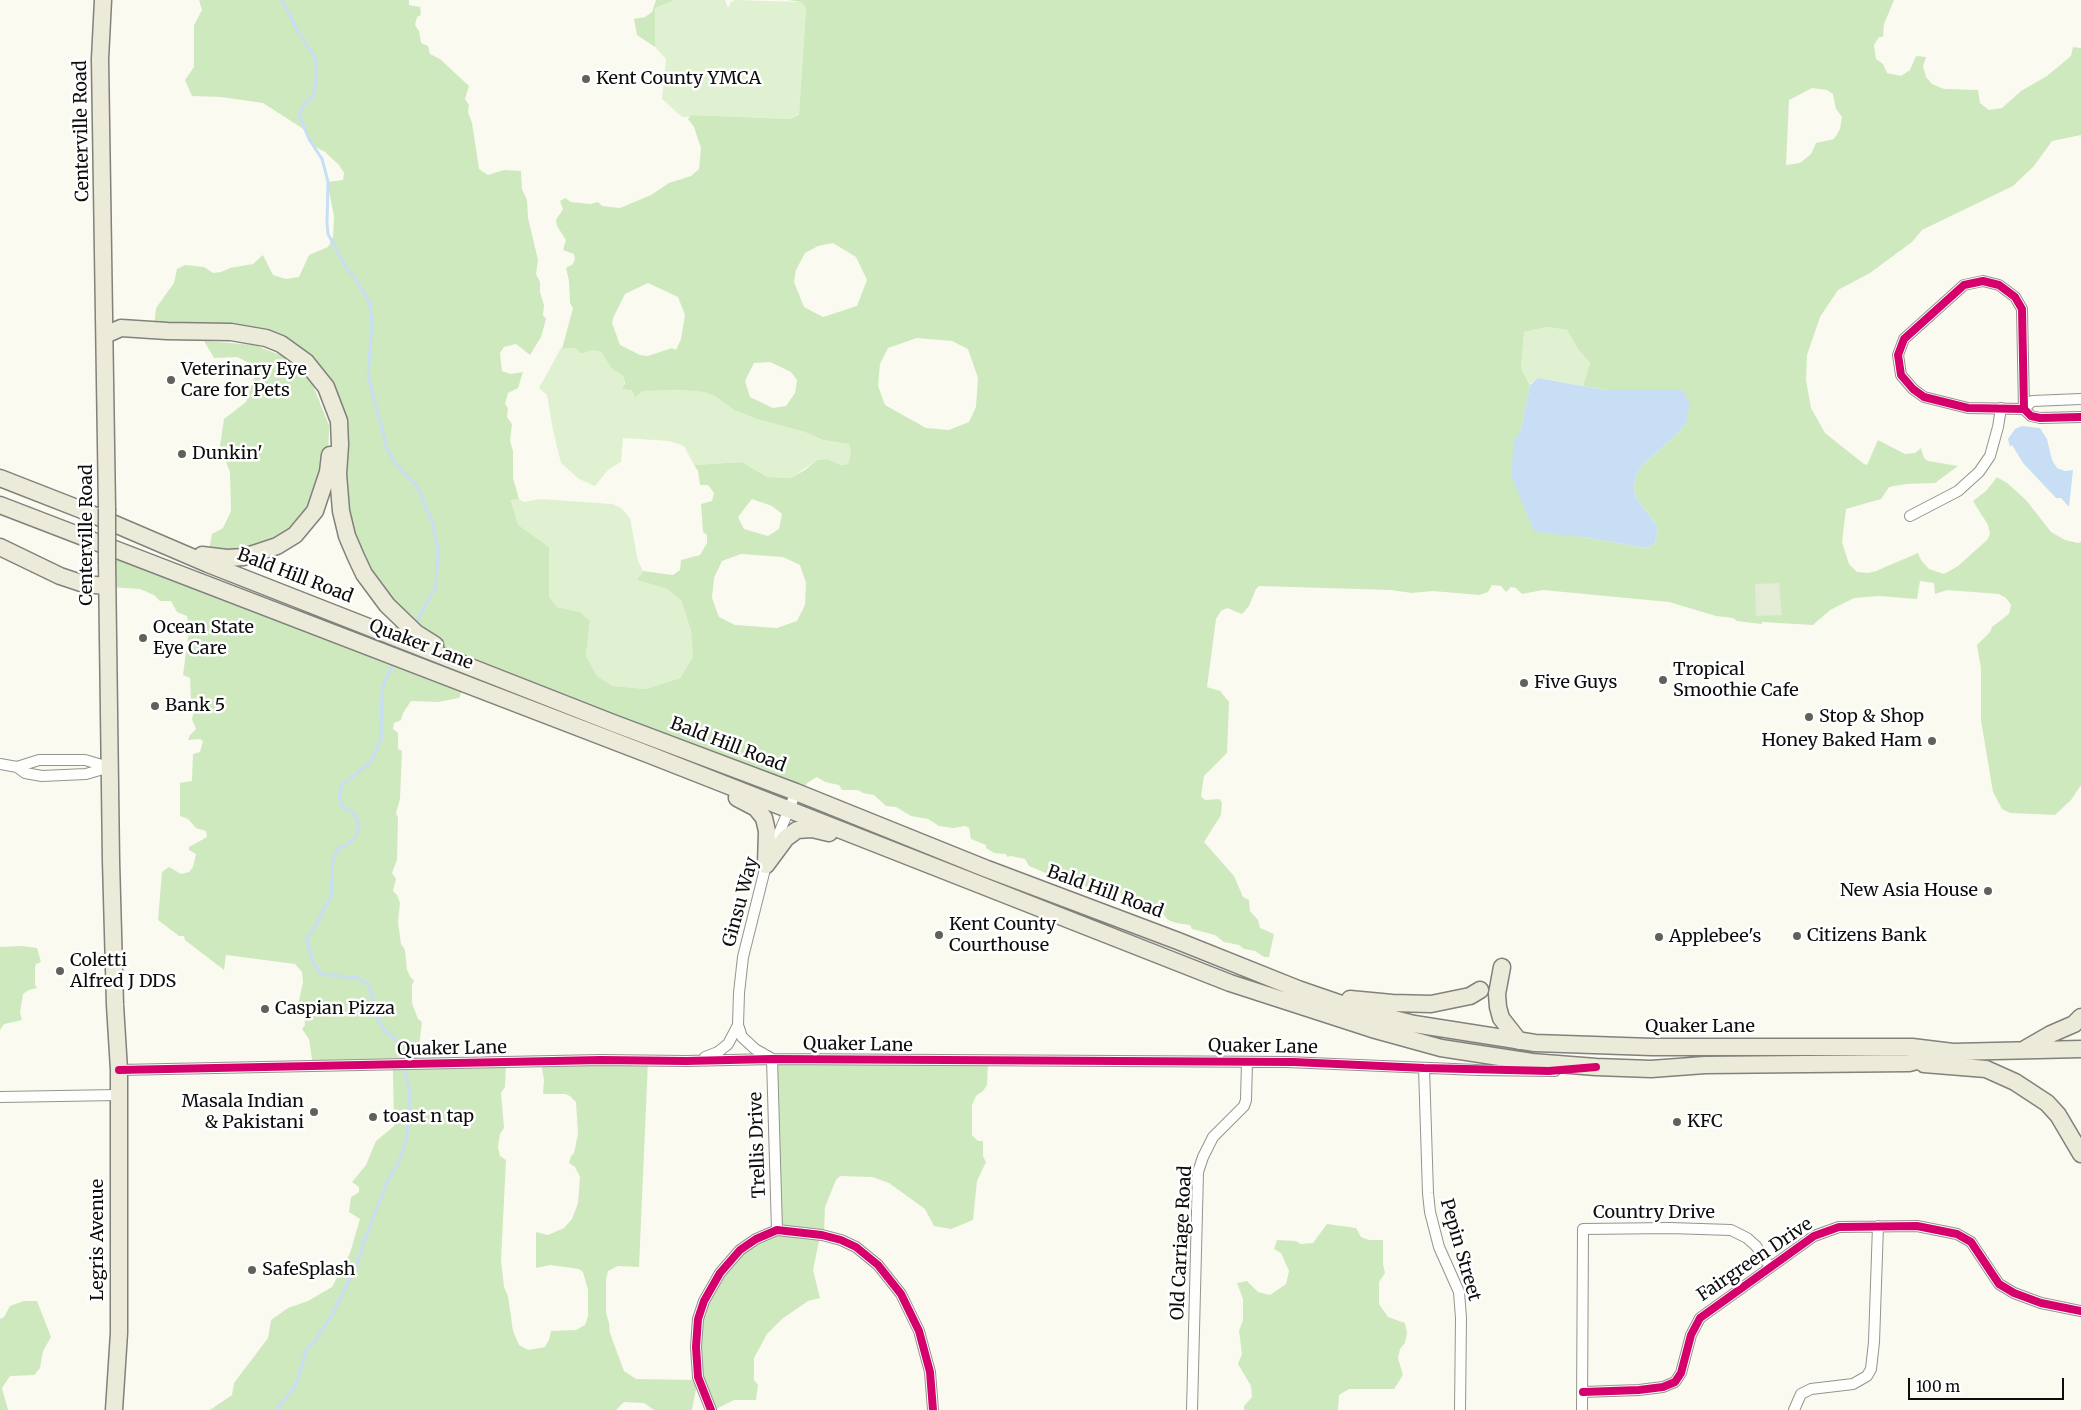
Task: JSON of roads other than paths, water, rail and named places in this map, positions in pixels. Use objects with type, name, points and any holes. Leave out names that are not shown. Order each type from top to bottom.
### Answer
[{"type":"main road","name":"Centerville Road","points":[[103,0],[100,59],[108,563],[106,586],[115,999],[119,1070]]},
{"type":"main road","points":[[105,335],[121,328],[237,332],[266,338],[281,344],[306,362],[326,387],[340,422],[338,474],[341,511],[347,536],[364,574],[387,605],[411,629],[479,670]]},
{"type":"main road","points":[[105,335],[120,340],[231,342],[263,347],[288,360],[309,379],[318,392],[330,423],[328,472],[322,494],[315,511],[295,535],[277,546],[244,557],[226,558],[182,553]]},
{"type":"main road","name":"Bald Hill Road","points":[[0,478],[82,510],[182,553],[613,723],[796,792],[987,869],[1317,996],[1362,1011],[1448,1030]]},
{"type":"main road","name":"Quaker Lane","points":[[0,505],[788,808],[1230,983],[1372,1029],[1441,1048],[1532,1062],[1596,1067],[1651,1068],[1704,1065],[1909,1063],[1953,1052]]},
{"type":"main road","points":[[0,547],[60,576],[84,584],[106,586]]},
{"type":"main road","points":[[650,755],[756,808],[764,818],[766,865]]},
{"type":"main road","points":[[766,865],[786,838],[797,830],[812,828],[878,844]]},
{"type":"main road","points":[[1502,967],[1497,994],[1498,1006],[1501,1018],[1519,1041]]},
{"type":"main road","points":[[1317,996],[1392,1004],[1431,1004],[1470,996],[1480,990]]},
{"type":"main road","points":[[2023,1050],[2051,1034],[2074,1024],[2081,1017]]},
{"type":"main road","name":"Quaker Lane","points":[[1448,1030],[1519,1041],[1652,1046],[1912,1047],[1953,1052],[2081,1049]]},
{"type":"main road","points":[[1651,1068],[1652,1046]]},
{"type":"main road","points":[[1909,1063],[1986,1069],[2015,1082],[2031,1091],[2052,1109],[2079,1147],[2081,1154]]},
{"type":"main road","name":"Legris Avenue","points":[[114,1410],[119,1333],[119,1070]]},
{"type":"street","points":[[2024,409],[2022,309],[2015,297],[1999,285],[1988,281],[1964,285],[1904,339],[1898,355],[1901,375],[1908,385],[1924,397],[1968,408],[2024,409],[2031,416],[2040,418],[2081,417]]},
{"type":"street","points":[[2024,409],[2032,401],[2081,399]]},
{"type":"street","points":[[1910,516],[1958,491],[1979,472],[1990,456],[2001,408]]},
{"type":"street","points":[[17,767],[39,760],[84,760],[110,767]]},
{"type":"street","points":[[0,764],[17,767],[25,773],[42,776],[86,774],[110,767]]},
{"type":"street","name":"Ginsu Way","points":[[691,1061],[710,1056],[722,1050],[728,1044],[738,1025],[743,958],[766,865],[796,792]]},
{"type":"street","points":[[738,1025],[747,1043],[772,1059]]},
{"type":"street","name":"Quaker Lane","points":[[119,1070],[601,1060],[691,1061],[772,1059],[1247,1062],[1550,1071],[1596,1067]]},
{"type":"street","name":"Trellis Drive","points":[[772,1059],[777,1230]]},
{"type":"street","name":"Old Carriage Road","points":[[1192,1410],[1198,1172],[1213,1137],[1244,1106],[1246,1100],[1247,1062]]},
{"type":"street","name":"Pepin Street","points":[[1424,1068],[1430,1212],[1440,1248],[1459,1292],[1461,1318],[1460,1410]]},
{"type":"street","points":[[0,1097],[118,1095]]},
{"type":"street","points":[[1794,1410],[1801,1394],[1811,1389],[1853,1384],[1867,1376],[1871,1369],[1874,1342],[1878,1226]]},
{"type":"street","name":"Fairgreen Drive","points":[[1582,1392],[1639,1390],[1663,1387],[1675,1382],[1681,1373],[1691,1335],[1700,1318],[1770,1267],[1825,1231],[1838,1227],[1917,1226],[1957,1234],[1971,1242],[1999,1284],[2014,1293],[2041,1303],[2081,1311]]},
{"type":"street","name":"Country Drive","points":[[1582,1410],[1583,1229],[1670,1228],[1731,1230],[1747,1238],[1756,1246],[1770,1267]]},
{"type":"street","points":[[711,1410],[698,1377],[696,1347],[698,1318],[704,1301],[720,1273],[740,1250],[756,1239],[777,1230],[822,1235],[841,1240],[856,1247],[878,1265],[900,1294],[919,1332],[930,1372],[933,1410]]},
{"type":"water","points":[[1538,378],[1605,390],[1680,390],[1684,392],[1690,404],[1686,423],[1678,433],[1642,466],[1635,477],[1634,490],[1637,499],[1658,527],[1655,544],[1646,548],[1583,537],[1534,532],[1511,475],[1514,441],[1521,430],[1530,385]]},
{"type":"water","points":[[2022,426],[2040,428],[2047,439],[2052,460],[2057,468],[2065,471],[2073,470],[2069,507],[2061,498],[2056,498],[2023,463],[2012,445],[2010,447],[2008,439],[2015,429]]},
{"type":"waterway","points":[[282,0],[296,28],[316,59],[316,85],[313,96],[304,105],[299,115],[309,139],[322,159],[328,182],[328,234],[347,269],[355,278],[369,302],[372,325],[368,376],[387,448],[393,460],[418,488],[433,524],[438,550],[436,586],[414,626]]},
{"type":"waterway","points":[[276,1410],[296,1385],[306,1351],[333,1313],[357,1264],[387,1183],[399,1161],[407,1138],[410,1092],[396,1039],[384,1030],[378,1019],[369,985],[358,978],[321,974],[313,963],[306,937],[314,929],[331,896],[333,860],[338,849],[348,844],[356,836],[359,824],[353,812],[342,807],[339,794],[343,783],[371,761],[381,740],[382,691],[385,680],[393,665]]},
{"type":"place","name":"Kent County YMCA","points":[[586,79]]},
{"type":"place","name":"Veterinary Eye Care for Pets","points":[[171,380]]},
{"type":"place","name":"Dunkin'","points":[[182,454]]},
{"type":"place","name":"Ocean State Eye Care","points":[[143,638]]},
{"type":"place","name":"Tropical Smoothie Cafe","points":[[1663,680]]},
{"type":"place","name":"Five Guys","points":[[1524,683]]},
{"type":"place","name":"Bank 5","points":[[155,706]]},
{"type":"place","name":"Stop & Shop","points":[[1809,717]]},
{"type":"place","name":"Honey Baked Ham","points":[[1932,741]]},
{"type":"place","name":"New Asia House","points":[[1988,891]]},
{"type":"place","name":"Kent County Courthouse","points":[[939,935]]},
{"type":"place","name":"Citizens Bank","points":[[1797,936]]},
{"type":"place","name":"Applebee's","points":[[1659,937]]},
{"type":"place","name":"Coletti Alfred J DDS","points":[[60,971]]},
{"type":"place","name":"Caspian Pizza","points":[[265,1009]]},
{"type":"place","name":"Masala Indian & Pakistani","points":[[314,1112]]},
{"type":"place","name":"toast n tap","points":[[373,1117]]},
{"type":"place","name":"KFC","points":[[1677,1122]]},
{"type":"place","name":"SafeSplash","points":[[252,1270]]}]
